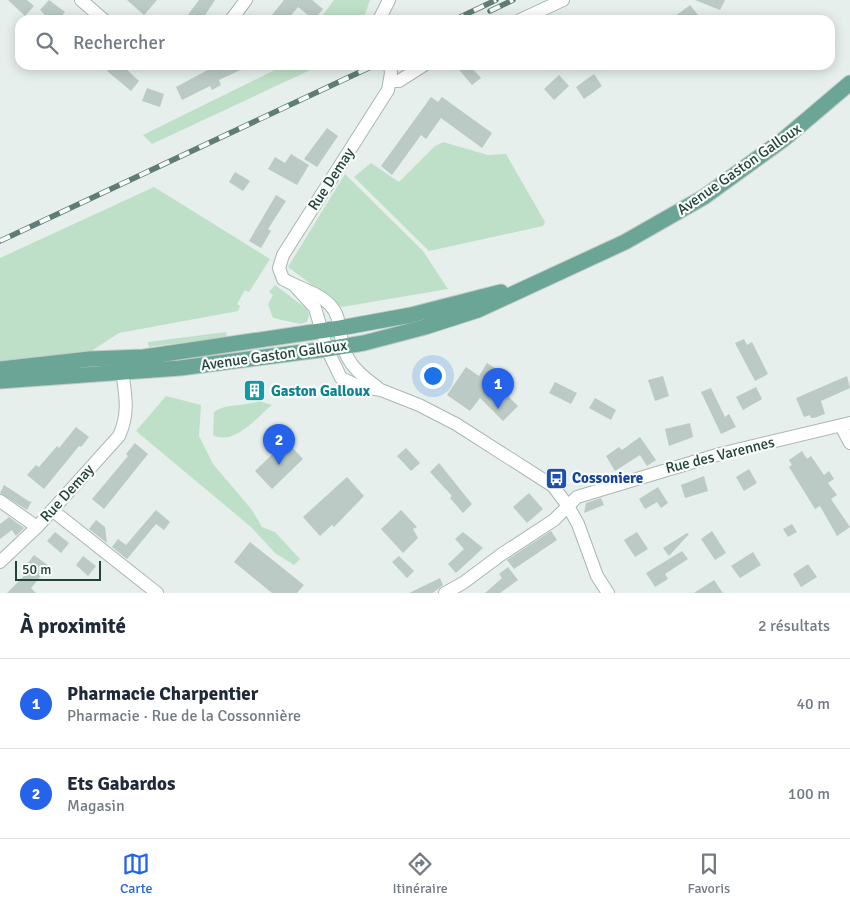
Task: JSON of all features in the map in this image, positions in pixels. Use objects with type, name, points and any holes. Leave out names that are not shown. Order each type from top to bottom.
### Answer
[{"type":"main road","name":"Avenue Gaston Galloux","points":[[0,369],[90,359],[121,365],[244,361],[343,346],[425,327],[478,310],[625,242],[704,197],[784,139],[850,83]]},
{"type":"main road","name":"Avenue Gaston Galloux","points":[[0,381],[121,365],[411,315],[538,282]]},
{"type":"street","points":[[80,0],[98,15]]},
{"type":"street","points":[[235,15],[246,0]]},
{"type":"street","points":[[382,15],[389,0]]},
{"type":"street","points":[[531,15],[563,0]]},
{"type":"street","name":"Rue Demay","points":[[381,390],[358,386],[341,378],[327,349],[315,308],[280,273],[283,255],[383,98],[390,81],[390,70]]},
{"type":"street","points":[[390,81],[399,81],[416,70]]},
{"type":"street","points":[[294,286],[325,300],[332,307],[340,328],[347,357],[361,375],[381,390],[418,404],[456,424],[552,486],[568,506],[578,524],[597,576],[608,593]]},
{"type":"street","name":"Rue Demay","points":[[0,562],[37,526],[119,436],[126,422],[127,404],[121,365]]},
{"type":"street","points":[[846,424],[850,443]]},
{"type":"street","name":"Rue des Varennes","points":[[445,593],[463,583],[502,554],[554,520],[577,497],[720,454],[846,424]]},
{"type":"street","points":[[0,501],[37,526]]},
{"type":"street","points":[[52,510],[157,593]]},
{"type":"green space","points":[[334,0],[370,0],[365,15],[323,15]]},
{"type":"green space","points":[[275,70],[310,70],[152,144],[143,135]]},
{"type":"green space","points":[[443,142],[488,155],[506,154],[545,222],[543,226],[429,251],[354,177],[371,163],[399,182],[435,146]]},
{"type":"green space","points":[[345,174],[423,251],[448,289],[342,307],[288,267]]},
{"type":"green space","points":[[154,187],[270,259],[249,292],[245,290],[237,304],[240,306],[238,311],[119,333],[90,352],[0,362],[0,258]]},
{"type":"green space","points":[[275,285],[307,309],[309,315],[307,322],[300,324],[273,318],[268,304],[273,295],[269,292]]},
{"type":"green space","points":[[226,332],[227,337],[149,347],[148,342]]},
{"type":"green space","points":[[166,396],[201,405],[199,436],[213,464],[252,510],[262,527],[275,532],[300,559],[294,565],[275,553],[251,527],[136,431]]},
{"type":"green space","points":[[259,401],[272,405],[237,434],[229,437],[213,435],[214,412],[224,407]]},
{"type":"building","points":[[8,0],[27,0],[34,6],[24,15]]},
{"type":"building","points":[[49,0],[65,12],[62,15],[45,15],[40,10]]},
{"type":"building","points":[[127,0],[157,0],[144,15]]},
{"type":"building","points":[[199,0],[215,0],[205,15],[188,15]]},
{"type":"building","points":[[284,0],[312,0],[323,9],[318,15],[308,15],[298,7],[291,15],[272,15]]},
{"type":"building","points":[[695,0],[725,0],[720,10]]},
{"type":"building","points":[[690,5],[698,15],[677,15]]},
{"type":"building","points":[[127,70],[139,81],[131,91],[107,71]]},
{"type":"building","points":[[208,70],[240,70],[219,80],[221,85],[212,90],[210,86],[182,100],[176,87]]},
{"type":"building","points":[[459,70],[474,70],[481,78],[472,85]]},
{"type":"building","points":[[594,74],[602,86],[584,99],[576,87]]},
{"type":"building","points":[[559,75],[569,86],[554,100],[544,89]]},
{"type":"building","points":[[147,88],[164,94],[160,107],[142,101]]},
{"type":"building","points":[[431,97],[438,102],[442,97],[492,133],[482,148],[441,118],[426,139],[421,135],[392,175],[381,166]]},
{"type":"building","points":[[327,128],[338,136],[317,167],[304,159]]},
{"type":"building","points":[[291,154],[309,165],[297,185],[268,169],[275,157],[285,163]]},
{"type":"building","points":[[235,172],[250,181],[243,191],[229,182]]},
{"type":"building","points":[[276,195],[286,201],[268,229],[271,231],[261,248],[249,241]]},
{"type":"building","points":[[744,339],[747,345],[752,342],[768,374],[755,381],[735,343]]},
{"type":"building","points":[[487,363],[498,370],[491,380],[518,406],[503,421],[480,398],[470,411],[447,395],[466,367],[479,376]]},
{"type":"building","points":[[663,376],[669,396],[655,401],[648,380]]},
{"type":"building","points":[[847,376],[850,388],[821,401],[825,414],[814,418],[811,418],[810,415],[804,417],[796,398]]},
{"type":"building","points":[[555,382],[577,393],[571,404],[549,393]]},
{"type":"building","points":[[756,387],[762,399],[743,410],[736,397]]},
{"type":"building","points":[[711,388],[725,417],[729,414],[736,427],[721,434],[701,392]]},
{"type":"building","points":[[595,398],[616,410],[611,420],[589,408]]},
{"type":"building","points":[[690,423],[693,437],[669,446],[665,429]]},
{"type":"building","points":[[76,427],[89,437],[81,447],[79,446],[44,489],[27,475],[36,465],[39,467],[57,446],[59,448]]},
{"type":"building","points":[[640,437],[656,460],[647,466],[640,455],[615,471],[606,456],[619,447],[622,450]]},
{"type":"building","points":[[286,441],[303,459],[272,489],[255,471]]},
{"type":"building","points":[[135,443],[148,454],[104,509],[92,499],[128,456],[126,454]]},
{"type":"building","points":[[406,448],[420,463],[411,471],[397,456]]},
{"type":"building","points":[[802,451],[807,459],[811,456],[824,475],[829,471],[834,479],[828,483],[837,495],[831,499],[850,527],[837,536],[820,506],[815,509],[789,467],[792,465],[789,460]]},
{"type":"building","points":[[439,463],[472,504],[463,513],[450,498],[452,496],[430,472]]},
{"type":"building","points":[[749,469],[757,483],[744,491],[736,477]]},
{"type":"building","points":[[704,476],[708,491],[685,498],[681,485]]},
{"type":"building","points":[[347,477],[364,496],[334,527],[332,525],[320,536],[303,517]]},
{"type":"building","points":[[4,485],[30,502],[32,501],[27,510],[0,493]]},
{"type":"building","points":[[658,487],[668,503],[661,508],[657,502],[645,509],[639,499]]},
{"type":"building","points":[[529,493],[543,509],[527,523],[513,507]]},
{"type":"building","points":[[601,498],[604,505],[584,513],[586,503]]},
{"type":"building","points":[[156,510],[170,522],[164,530],[156,524],[127,559],[112,547],[118,539],[126,545]]},
{"type":"building","points":[[401,510],[417,527],[413,529],[418,538],[403,553],[381,529]]},
{"type":"building","points":[[9,517],[24,528],[16,536],[12,530],[0,539],[0,524]]},
{"type":"building","points":[[96,520],[105,527],[107,543],[89,529]]},
{"type":"building","points":[[792,524],[797,532],[788,537],[783,529]]},
{"type":"building","points":[[551,531],[557,540],[514,569],[507,560]]},
{"type":"building","points":[[712,531],[726,553],[715,560],[701,539]]},
{"type":"building","points":[[55,532],[69,543],[61,553],[47,541]]},
{"type":"building","points":[[463,532],[483,548],[456,573],[448,564],[464,549],[455,539]]},
{"type":"building","points":[[637,532],[648,549],[635,557],[624,540]]},
{"type":"building","points":[[687,533],[689,534],[669,556],[663,548]]},
{"type":"building","points":[[250,542],[304,585],[297,593],[272,593],[234,562]]},
{"type":"building","points":[[682,551],[688,559],[665,574],[668,579],[655,587],[646,573]]},
{"type":"building","points":[[753,552],[761,565],[740,578],[731,566]]},
{"type":"building","points":[[34,555],[49,566],[31,588],[36,593],[7,593],[28,572],[24,568]]},
{"type":"building","points":[[83,556],[96,566],[88,576],[76,565]]},
{"type":"building","points":[[399,556],[414,571],[407,578],[392,562]]},
{"type":"building","points":[[808,564],[817,577],[801,587],[793,574]]},
{"type":"building","points":[[508,567],[518,580],[500,593],[485,593],[502,578],[499,574]]},
{"type":"building","points":[[440,578],[443,585],[433,593],[409,593]]},
{"type":"building","points":[[714,580],[723,593],[694,593]]},
{"type":"railway","points":[[464,15],[496,0]]},
{"type":"railway","points":[[490,11],[513,0]]},
{"type":"railway","points":[[0,241],[364,70]]},
{"type":"place","name":"Gaston Galloux","points":[[255,391]]},
{"type":"place","name":"Pharmacie Charpentier","points":[[498,409]]},
{"type":"place","name":"Ets Gabardos","points":[[279,465]]},
{"type":"place","name":"Cossoniere","points":[[556,478]]}]
